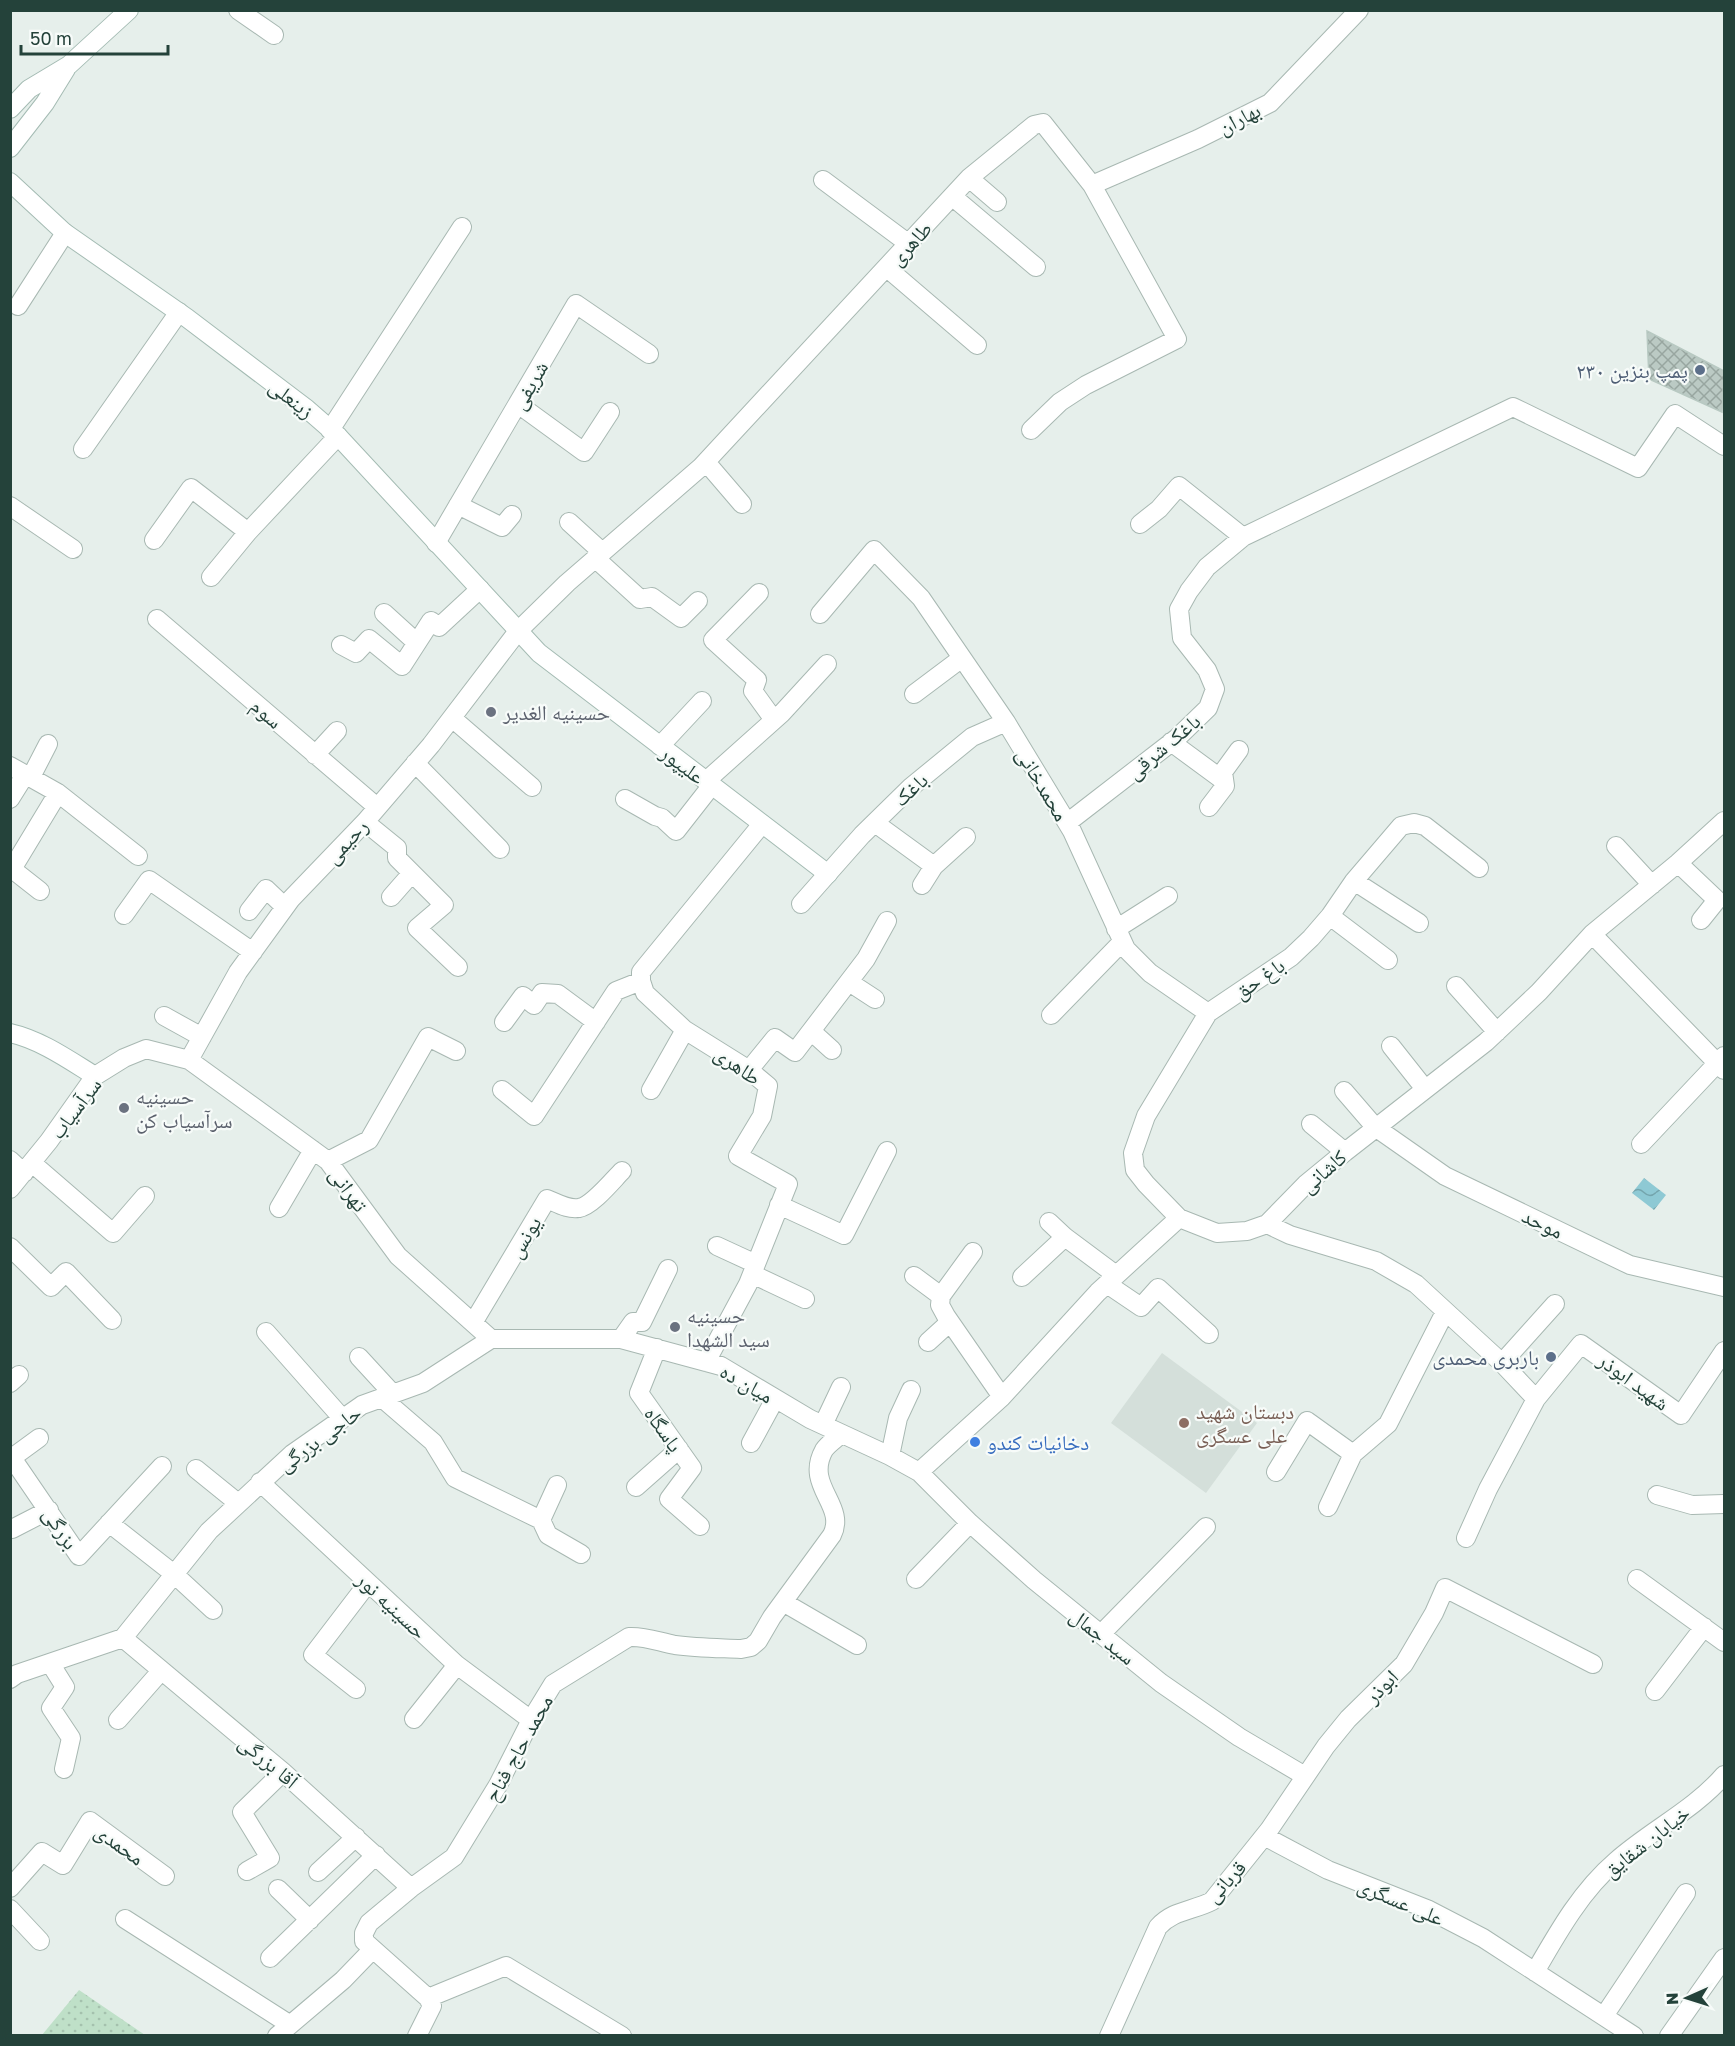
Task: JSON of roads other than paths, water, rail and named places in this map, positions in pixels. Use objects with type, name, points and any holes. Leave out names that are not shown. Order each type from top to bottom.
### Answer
[{"type":"street","points":[[10,109],[29,89],[69,65],[129,10]]},
{"type":"street","points":[[238,10],[274,35]]},
{"type":"street","name":"بهاران","points":[[1092,185],[1198,139],[1270,103],[1359,10]]},
{"type":"street","points":[[10,148],[45,103],[69,65]]},
{"type":"street","name":"طاهری","points":[[518,631],[599,555],[706,462],[969,178],[1034,124],[1043,123],[1092,185],[1177,339],[1086,385],[1060,402],[1031,430]]},
{"type":"street","points":[[969,178],[998,202]]},
{"type":"street","points":[[823,180],[909,244]]},
{"type":"street","name":"زینعلی","points":[[10,182],[65,233],[178,312],[307,409],[334,433],[539,653]]},
{"type":"street","points":[[953,197],[1036,267]]},
{"type":"street","points":[[211,578],[334,433],[462,227]]},
{"type":"street","points":[[18,306],[65,233]]},
{"type":"street","points":[[887,268],[977,345]]},
{"type":"street","name":"شریفی","points":[[436,543],[576,304],[649,354]]},
{"type":"street","points":[[83,449],[178,312]]},
{"type":"street","points":[[518,404],[584,452],[610,412]]},
{"type":"street","points":[[1140,524],[1159,509],[1179,486],[1243,537],[1513,407],[1638,468],[1675,414],[1725,446]]},
{"type":"street","points":[[706,462],[742,504]]},
{"type":"street","points":[[154,540],[191,488],[248,532]]},
{"type":"street","points":[[10,506],[73,549]]},
{"type":"street","points":[[458,506],[502,527],[512,515]]},
{"type":"street","points":[[568,522],[640,599],[652,597],[681,618],[698,601]]},
{"type":"street","name":"باغک شرقی","points":[[1067,823],[1171,742],[1208,708],[1215,689],[1207,669],[1182,638],[1179,609],[1207,567],[1243,537]]},
{"type":"street","name":"محمدخانی","points":[[820,614],[874,550],[921,598],[1006,722],[1067,823],[1126,950],[1150,973],[1208,1013]]},
{"type":"street","points":[[341,645],[356,653],[369,639],[402,666],[431,621],[439,627],[480,589]]},
{"type":"street","points":[[759,593],[712,640],[757,680],[753,691],[778,717]]},
{"type":"street","points":[[384,613],[417,643]]},
{"type":"street","name":"سوم","points":[[157,619],[377,807]]},
{"type":"street","name":"رحیمی","points":[[189,1060],[238,972],[285,907],[415,763],[518,631]]},
{"type":"street","name":"علیپور","points":[[539,653],[828,874]]},
{"type":"street","points":[[915,694],[962,658]]},
{"type":"street","points":[[625,799],[662,818],[676,831],[709,783],[778,717],[827,664]]},
{"type":"street","points":[[660,746],[702,701]]},
{"type":"street","points":[[452,718],[532,787]]},
{"type":"street","name":"باغک","points":[[801,904],[911,787],[972,737],[1006,722]]},
{"type":"street","points":[[315,754],[337,730]]},
{"type":"street","points":[[1171,742],[1224,781]]},
{"type":"street","points":[[10,799],[22,773],[48,744]]},
{"type":"street","points":[[1209,807],[1225,786],[1223,772],[1239,750]]},
{"type":"street","points":[[415,763],[500,849]]},
{"type":"street","points":[[22,773],[58,793],[138,856]]},
{"type":"street","points":[[40,891],[12,869],[58,793]]},
{"type":"street","name":"کاشانی","points":[[1267,1224],[1306,1184],[1497,1032],[1539,992],[1592,934],[1725,821]]},
{"type":"street","points":[[364,822],[397,848],[397,858],[444,904],[417,928],[458,967]]},
{"type":"street","points":[[875,823],[934,866]]},
{"type":"street","name":"باغ حق","points":[[1179,1218],[1135,1170],[1133,1153],[1146,1116],[1208,1013],[1291,957],[1311,938],[1330,916],[1354,881],[1401,826],[1414,823],[1425,826],[1479,868]]},
{"type":"street","points":[[502,1090],[534,1116],[616,991],[641,981],[641,972],[762,824]]},
{"type":"street","points":[[922,885],[934,866],[966,837]]},
{"type":"street","points":[[1616,846],[1652,885]]},
{"type":"street","points":[[1678,863],[1717,900],[1701,920]]},
{"type":"street","points":[[391,897],[412,873]]},
{"type":"street","points":[[124,915],[149,880],[253,952]]},
{"type":"street","points":[[1354,881],[1419,923]]},
{"type":"street","points":[[249,911],[266,889],[285,907]]},
{"type":"street","points":[[1051,1015],[1119,935],[1168,896]]},
{"type":"street","points":[[1330,916],[1388,960]]},
{"type":"street","points":[[749,1070],[775,1038],[795,1052],[866,959],[887,921]]},
{"type":"street","points":[[1592,934],[1722,1063],[1641,1144]]},
{"type":"street","name":"طاهری","points":[[641,981],[645,993],[685,1030],[749,1070],[768,1086],[762,1116],[738,1156],[788,1184],[754,1269],[706,1362]]},
{"type":"street","points":[[849,982],[875,999]]},
{"type":"street","points":[[1456,986],[1497,1032]]},
{"type":"street","points":[[504,1022],[523,996],[534,1005],[542,993],[558,994],[596,1022]]},
{"type":"street","points":[[164,1016],[202,1037]]},
{"type":"street","points":[[651,1090],[685,1030]]},
{"type":"street","points":[[811,1031],[832,1050]]},
{"type":"street","points":[[10,1033],[24,1036],[96,1076]]},
{"type":"street","points":[[328,1161],[369,1140],[428,1037],[456,1051]]},
{"type":"street","points":[[1391,1046],[1425,1089]]},
{"type":"street","name":"سرآسیاب","points":[[10,1190],[96,1076],[124,1058],[146,1049],[189,1060]]},
{"type":"street","name":"تهرانی","points":[[189,1060],[328,1161],[398,1256],[491,1339]]},
{"type":"street","name":"موحد","points":[[1344,1091],[1375,1127],[1445,1176],[1630,1265],[1725,1287]]},
{"type":"street","points":[[1311,1124],[1345,1152]]},
{"type":"street","points":[[279,1208],[313,1150]]},
{"type":"street","points":[[779,1205],[844,1234],[886,1151]]},
{"type":"street","points":[[10,1160],[28,1168],[113,1233],[145,1196]]},
{"type":"street","name":"یونس","points":[[473,1323],[547,1198],[567,1207],[581,1208],[622,1171]]},
{"type":"street","points":[[919,1472],[1002,1397],[1111,1279],[1179,1218],[1217,1233],[1247,1231],[1267,1224],[1290,1235],[1334,1250],[1376,1261],[1416,1284],[1502,1363],[1536,1399],[1488,1489],[1466,1538]]},
{"type":"street","points":[[1049,1222],[1141,1306],[1158,1288],[1209,1334]]},
{"type":"street","points":[[1022,1277],[1065,1237]]},
{"type":"street","points":[[717,1246],[805,1299]]},
{"type":"street","points":[[10,1247],[51,1287],[66,1272],[111,1320]]},
{"type":"street","points":[[973,1252],[941,1296],[940,1305],[1002,1397]]},
{"type":"street","points":[[621,1339],[633,1322],[642,1322],[668,1269]]},
{"type":"street","points":[[914,1276],[941,1296]]},
{"type":"street","points":[[1502,1363],[1555,1304]]},
{"type":"street","points":[[1328,1507],[1353,1454],[1388,1424],[1445,1312]]},
{"type":"street","points":[[928,1342],[950,1322]]},
{"type":"street","points":[[266,1332],[342,1418]]},
{"type":"street","name":"میان ده","points":[[491,1339],[621,1339],[720,1366],[823,1425],[919,1472]]},
{"type":"street","name":"حاجی بزرگی","points":[[123,1638],[209,1531],[292,1454],[362,1405],[423,1383],[491,1339]]},
{"type":"street","name":"شهید ابوذر","points":[[1536,1399],[1581,1344],[1681,1415],[1725,1351]]},
{"type":"street","name":"پاسگاه","points":[[657,1348],[639,1393],[692,1468],[669,1499],[700,1526]]},
{"type":"street","points":[[359,1357],[388,1396],[433,1442],[455,1478],[541,1520],[548,1535],[581,1554]]},
{"type":"street","points":[[823,1425],[841,1388]]},
{"type":"street","points":[[890,1456],[898,1418],[911,1390]]},
{"type":"street","points":[[751,1443],[775,1399]]},
{"type":"street","points":[[1276,1472],[1307,1421],[1353,1454]]},
{"type":"street","name":"محمد حاج فناح","points":[[372,1950],[364,1941],[364,1933],[369,1923],[411,1888],[454,1857],[498,1785],[531,1720],[553,1684],[629,1637],[642,1636],[658,1642],[682,1646],[741,1649],[751,1647],[758,1641],[837,1525],[836,1516],[822,1489],[818,1470],[824,1450],[841,1434]]},
{"type":"street","points":[[12,1456],[39,1438]]},
{"type":"street","points":[[636,1487],[678,1449]]},
{"type":"street","name":"بزرگی","points":[[12,1456],[79,1556],[110,1523],[174,1574],[213,1610]]},
{"type":"street","points":[[110,1523],[162,1466]]},
{"type":"street","points":[[196,1469],[238,1503]]},
{"type":"street","name":"سید جمال","points":[[919,1472],[1034,1580],[1161,1683],[1239,1737],[1305,1776]]},
{"type":"street","name":"حسینیه نور","points":[[260,1482],[457,1665],[531,1720]]},
{"type":"street","points":[[541,1520],[557,1485]]},
{"type":"street","points":[[1658,1495],[1692,1505],[1725,1503]]},
{"type":"street","points":[[12,1529],[49,1510]]},
{"type":"street","points":[[916,1579],[970,1522]]},
{"type":"street","points":[[1101,1634],[1206,1527]]},
{"type":"street","points":[[1637,1580],[1725,1642]]},
{"type":"street","points":[[356,1689],[313,1655],[368,1583]]},
{"type":"street","name":"ابوذر","points":[[1305,1776],[1348,1719],[1404,1664],[1434,1613],[1445,1588],[1593,1664]]},
{"type":"street","points":[[783,1602],[857,1645]]},
{"type":"street","points":[[1655,1691],[1704,1627]]},
{"type":"street","points":[[10,1679],[17,1674],[123,1638]]},
{"type":"street","name":"آقا بزرگی","points":[[123,1638],[284,1772],[411,1888]]},
{"type":"street","points":[[50,1663],[65,1687],[51,1707],[71,1738],[64,1768]]},
{"type":"street","points":[[414,1719],[457,1665]]},
{"type":"street","points":[[118,1720],[161,1671]]},
{"type":"street","points":[[246,1871],[270,1858],[242,1812],[284,1772]]},
{"type":"street","name":"خیابان شقایق","points":[[1535,1972],[1574,1907],[1603,1872],[1640,1842],[1697,1802],[1725,1775]]},
{"type":"street","name":"قربانی","points":[[1109,2036],[1158,1927],[1175,1913],[1203,1906],[1212,1900],[1264,1836],[1305,1776]]},
{"type":"street","name":"محمدی","points":[[10,1888],[42,1852],[63,1865],[90,1821],[165,1876]]},
{"type":"street","name":"علی عسگری","points":[[1264,1836],[1328,1870],[1427,1909],[1483,1938],[1535,1972]]},
{"type":"street","points":[[318,1872],[356,1837]]},
{"type":"street","points":[[270,1958],[376,1855]]},
{"type":"street","points":[[279,1889],[310,1920]]},
{"type":"street","points":[[1604,2016],[1686,1893]]},
{"type":"street","points":[[12,1912],[40,1941]]},
{"type":"street","points":[[125,1919],[283,2030],[343,1980],[372,1950],[430,2002]]},
{"type":"street","points":[[1669,2036],[1725,1958]]},
{"type":"street","points":[[417,2036],[430,2002],[507,1966],[622,2036]]},
{"type":"street","points":[[1535,1972],[1634,2036]]},
{"type":"water","points":[[1644,1178],[1666,1195],[1654,1210],[1632,1193]]},
{"type":"place","name":"پمپ بنزین ۲۳۰","points":[[1700,370]]},
{"type":"place","name":"حسینیه الغدیر","points":[[491,712]]},
{"type":"place","name":"حسینیه سرآسیاب کن","points":[[124,1108]]},
{"type":"place","name":"حسینیه سید الشهدا","points":[[675,1327]]},
{"type":"place","name":"باربری محمدی","points":[[1551,1357]]},
{"type":"place","name":"دبستان شهید علی عسگری","points":[[1184,1423]]},
{"type":"place","name":"دخانیات کندو","points":[[975,1442]]}]
